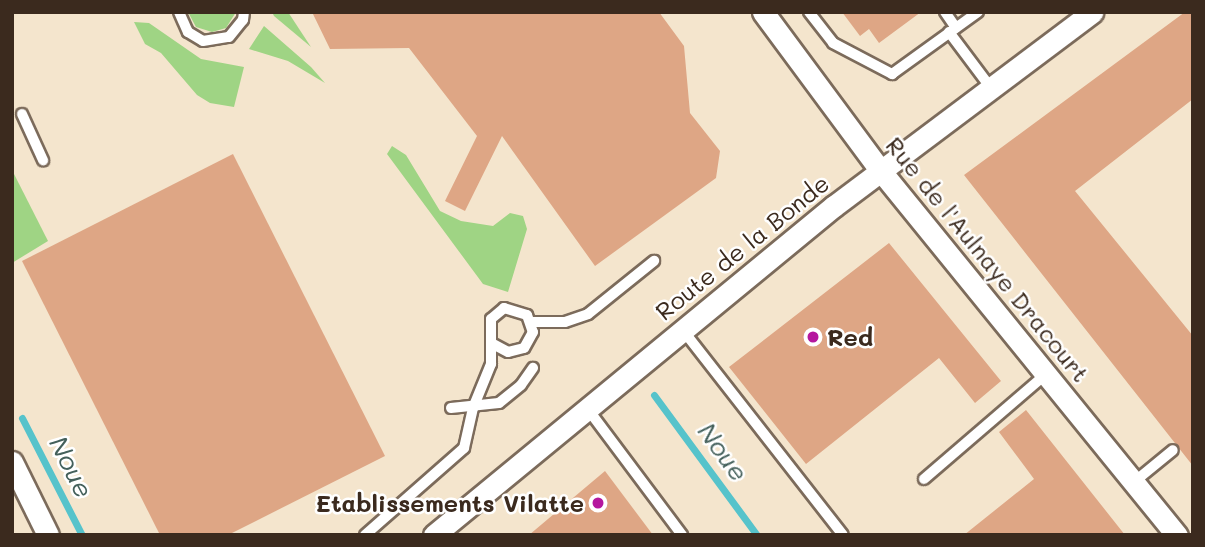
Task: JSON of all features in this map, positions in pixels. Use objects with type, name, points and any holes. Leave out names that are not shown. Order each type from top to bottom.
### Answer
[{"type":"street","name":"Rue de l'Aulnaye Dracourt","points":[[763,12],[880,170],[1177,535]]},
{"type":"street","name":"Route de la Bonde","points":[[434,535],[682,329],[880,170],[1092,12]]},
{"type":"street","points":[[12,462],[48,535]]},
{"type":"lane","points":[[179,12],[188,32],[203,41],[229,37],[243,20],[244,12]]},
{"type":"lane","points":[[809,12],[833,43],[892,74],[978,12]]},
{"type":"lane","points":[[944,12],[991,88]]},
{"type":"lane","points":[[22,114],[43,160]]},
{"type":"lane","points":[[365,535],[464,448],[473,408],[491,364],[493,344],[488,327],[497,312],[513,307],[532,322],[565,322],[588,314],[654,261]]},
{"type":"lane","points":[[493,344],[508,352],[524,348],[533,332],[532,322]]},
{"type":"lane","points":[[682,329],[843,535]]},
{"type":"lane","points":[[451,408],[473,408],[499,403],[521,385],[533,369]]},
{"type":"lane","points":[[924,479],[1046,374]]},
{"type":"lane","points":[[587,408],[682,535]]},
{"type":"lane","points":[[1134,482],[1173,450]]},
{"type":"green space","points":[[188,12],[236,12],[226,28],[212,32],[196,27]]},
{"type":"green space","points":[[272,12],[288,12],[311,47],[274,16]]},
{"type":"green space","points":[[134,22],[149,23],[201,59],[244,67],[234,107],[210,103],[197,95],[161,53],[145,44]]},
{"type":"green space","points":[[264,26],[311,67],[325,83],[288,61],[249,49]]},
{"type":"green space","points":[[392,146],[406,155],[440,211],[461,221],[493,226],[510,213],[523,216],[527,229],[508,292],[483,284],[387,154]]},
{"type":"green space","points":[[12,170],[48,241],[12,263]]},
{"type":"building","points":[[312,12],[659,12],[684,46],[690,113],[720,151],[716,178],[595,266],[502,136],[465,211],[445,201],[477,136],[409,48],[330,49]]},
{"type":"building","points":[[842,12],[921,12],[879,43],[869,29],[860,36]]},
{"type":"building","points":[[1185,12],[1193,12],[1193,99],[1075,191],[1193,336],[1193,466],[964,175]]},
{"type":"building","points":[[233,154],[385,456],[228,535],[160,535],[22,261]]},
{"type":"building","points":[[889,243],[1001,381],[975,403],[939,358],[806,464],[729,367]]},
{"type":"building","points":[[1026,410],[1125,535],[964,535],[1034,479],[999,432]]},
{"type":"building","name":"Etablissements Vilatte","points":[[605,471],[653,535],[529,535]]},
{"type":"waterway","name":"Noue","points":[[654,395],[757,535]]},
{"type":"waterway","name":"Noue","points":[[22,418],[82,535]]},
{"type":"place","name":"Red","points":[[813,337]]},
{"type":"place","name":"Etablissements Vilatte","points":[[598,503]]}]
